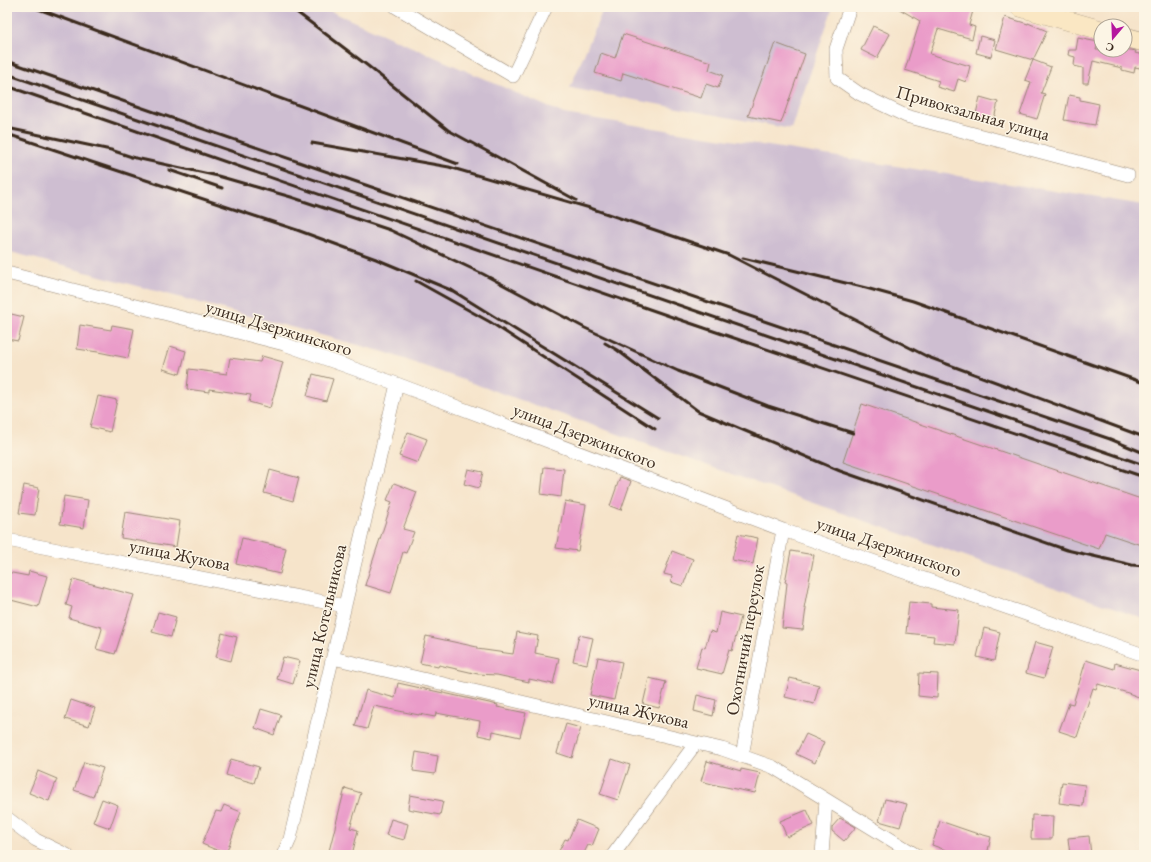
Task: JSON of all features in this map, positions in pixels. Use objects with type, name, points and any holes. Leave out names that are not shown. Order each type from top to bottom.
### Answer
[{"type":"street","points":[[396,7],[513,76],[546,7]]},
{"type":"street","name":"Привокзальная улица","points":[[850,7],[836,49],[837,78],[860,94],[906,116],[1128,175]]},
{"type":"street","points":[[1020,7],[1093,28]]},
{"type":"street","points":[[1133,39],[1144,42]]},
{"type":"street","name":"улица Дзержинского","points":[[7,273],[284,344],[397,384],[783,530],[1144,655]]},
{"type":"street","name":"улица Котельникова","points":[[283,855],[290,839],[397,384]]},
{"type":"street","name":"Охотничий переулок","points":[[742,756],[783,530]]},
{"type":"street","name":"улица Жукова","points":[[7,540],[345,606]]},
{"type":"street","name":"улица Жукова","points":[[333,658],[722,749],[773,767],[916,855]]},
{"type":"street","points":[[613,855],[696,743]]},
{"type":"street","points":[[822,855],[826,800]]},
{"type":"street","points":[[7,818],[36,840],[67,855]]},
{"type":"shaded area","points":[[7,7],[321,7],[564,114],[1144,205],[1144,619],[384,352],[7,251]]},
{"type":"shaded area","points":[[604,7],[833,7],[791,129],[570,88]]},
{"type":"building","points":[[896,7],[974,7],[969,25],[975,27],[972,39],[938,29],[930,54],[970,66],[966,82],[958,79],[954,92],[937,87],[939,81],[905,70],[920,21]]},
{"type":"building","points":[[1005,17],[1028,23],[1047,31],[1033,60],[996,49]]},
{"type":"building","points":[[873,26],[890,34],[877,58],[861,50]]},
{"type":"building","points":[[623,34],[711,62],[709,70],[723,75],[718,88],[706,84],[701,98],[623,73],[621,81],[595,73],[601,53],[615,58]]},
{"type":"building","points":[[980,36],[995,40],[991,57],[976,53]]},
{"type":"building","points":[[1078,38],[1093,41],[1093,58],[1133,58],[1133,50],[1136,51],[1135,53],[1143,55],[1140,68],[1135,67],[1134,73],[1122,70],[1122,68],[1093,61],[1088,83],[1083,83],[1083,68],[1074,66],[1075,57],[1068,55],[1069,50],[1076,50]]},
{"type":"building","points":[[775,43],[805,54],[781,123],[748,116]]},
{"type":"building","points":[[1033,60],[1051,67],[1041,93],[1045,94],[1037,119],[1020,114],[1031,82],[1025,80]]},
{"type":"building","points":[[1069,95],[1080,97],[1080,100],[1099,104],[1095,125],[1064,120]]},
{"type":"building","points":[[980,97],[998,102],[993,123],[975,118]]},
{"type":"building","points":[[7,313],[24,317],[18,341],[7,339]]},
{"type":"building","points":[[80,325],[111,330],[112,325],[134,329],[128,358],[77,349]]},
{"type":"building","points":[[170,346],[186,351],[180,374],[163,369]]},
{"type":"building","points":[[262,356],[283,362],[270,408],[249,402],[251,395],[209,389],[209,392],[187,389],[189,369],[227,374],[230,358],[260,362]]},
{"type":"building","points":[[313,374],[333,379],[326,401],[307,396]]},
{"type":"building","points":[[98,396],[117,400],[110,432],[90,427]]},
{"type":"building","points":[[862,404],[1144,500],[1144,546],[1105,533],[1099,549],[843,462]]},
{"type":"building","points":[[408,432],[427,439],[418,463],[399,456]]},
{"type":"building","points":[[544,467],[564,469],[561,497],[541,494]]},
{"type":"building","points":[[468,469],[483,472],[479,488],[464,484]]},
{"type":"building","points":[[270,470],[299,478],[293,501],[264,493]]},
{"type":"building","points":[[620,477],[631,481],[621,510],[610,506]]},
{"type":"building","points":[[394,483],[417,492],[403,529],[414,532],[406,553],[403,552],[391,593],[365,585],[392,502],[387,500]]},
{"type":"building","points":[[24,485],[39,488],[35,515],[19,513]]},
{"type":"building","points":[[64,496],[88,500],[84,528],[60,524]]},
{"type":"building","points":[[565,501],[586,505],[578,551],[556,548]]},
{"type":"building","points":[[125,512],[180,521],[176,547],[121,538]]},
{"type":"building","points":[[738,534],[758,538],[753,564],[732,560]]},
{"type":"building","points":[[242,538],[286,548],[280,574],[236,564]]},
{"type":"building","points":[[672,551],[693,559],[683,586],[671,582],[672,576],[664,574]]},
{"type":"building","points":[[791,551],[814,555],[804,608],[806,608],[803,630],[782,628],[787,583],[785,582]]},
{"type":"building","points":[[29,571],[47,576],[38,607],[7,599],[7,572],[28,576]]},
{"type":"building","points":[[73,579],[134,595],[115,654],[96,649],[102,629],[101,627],[69,618],[72,607],[66,605]]},
{"type":"building","points":[[909,602],[931,604],[931,607],[959,610],[955,644],[933,642],[934,636],[906,633]]},
{"type":"building","points":[[158,612],[176,617],[171,637],[152,632]]},
{"type":"building","points":[[720,612],[741,617],[732,651],[729,650],[722,674],[696,668],[702,647],[705,648],[710,631],[716,633]]},
{"type":"building","points":[[984,628],[1000,632],[994,661],[977,657]]},
{"type":"building","points":[[517,632],[538,636],[535,653],[559,658],[553,684],[529,679],[529,682],[497,675],[478,674],[439,665],[438,667],[420,663],[426,636],[477,647],[477,649],[513,654]]},
{"type":"building","points":[[222,633],[237,637],[231,661],[216,657]]},
{"type":"building","points":[[579,635],[593,638],[587,664],[573,661]]},
{"type":"building","points":[[1035,642],[1053,647],[1044,678],[1026,673]]},
{"type":"building","points":[[283,657],[300,661],[293,684],[277,679]]},
{"type":"building","points":[[598,657],[622,662],[614,700],[590,695]]},
{"type":"building","points":[[1086,660],[1114,669],[1115,663],[1144,671],[1144,699],[1098,684],[1096,689],[1093,688],[1077,737],[1059,731],[1069,703],[1073,704]]},
{"type":"building","points":[[919,673],[938,674],[937,698],[918,696]]},
{"type":"building","points":[[649,678],[666,682],[659,708],[643,704]]},
{"type":"building","points":[[790,678],[819,685],[814,704],[785,697]]},
{"type":"building","points":[[398,683],[498,705],[497,707],[526,713],[520,737],[493,731],[492,738],[478,735],[480,721],[436,713],[435,717],[419,715],[374,706],[367,729],[355,726],[366,690],[395,698]]},
{"type":"building","points":[[697,695],[716,700],[713,716],[694,711]]},
{"type":"building","points":[[71,700],[95,708],[89,726],[65,719]]},
{"type":"building","points":[[261,709],[281,715],[274,735],[255,728]]},
{"type":"building","points":[[566,724],[581,728],[572,758],[557,753]]},
{"type":"building","points":[[806,734],[824,742],[815,763],[796,754]]},
{"type":"building","points":[[416,752],[438,756],[435,774],[413,771]]},
{"type":"building","points":[[231,759],[259,767],[254,783],[226,775]]},
{"type":"building","points":[[612,759],[630,765],[618,800],[600,794]]},
{"type":"building","points":[[707,761],[741,771],[741,769],[760,773],[755,793],[701,781]]},
{"type":"building","points":[[84,762],[103,768],[93,797],[74,790]]},
{"type":"building","points":[[38,771],[57,779],[49,801],[29,793]]},
{"type":"building","points":[[1062,782],[1085,785],[1083,806],[1059,803]]},
{"type":"building","points":[[345,788],[361,793],[350,828],[358,830],[352,855],[328,855]]},
{"type":"building","points":[[410,795],[443,801],[440,815],[408,809]]},
{"type":"building","points":[[102,799],[118,805],[110,828],[93,822]]},
{"type":"building","points":[[885,799],[907,804],[900,827],[879,821]]},
{"type":"building","points":[[224,805],[241,812],[226,854],[202,844],[216,811],[221,812]]},
{"type":"building","points":[[807,810],[814,825],[787,837],[780,821]]},
{"type":"building","points":[[1032,815],[1053,816],[1052,839],[1031,839]]},
{"type":"building","points":[[840,818],[856,827],[844,841],[832,831],[832,827]]},
{"type":"building","points":[[391,819],[408,824],[404,840],[386,835]]},
{"type":"building","points":[[577,820],[599,829],[592,846],[588,845],[583,855],[557,855],[565,839],[568,840]]},
{"type":"building","points":[[940,821],[991,837],[987,855],[959,855],[932,845]]},
{"type":"building","points":[[1089,836],[1091,855],[1070,855],[1068,838]]},
{"type":"railway","points":[[33,7],[458,164]]},
{"type":"railway","points":[[290,7],[368,66],[448,130],[576,200]]},
{"type":"railway","points":[[7,61],[1110,439],[1144,453]]},
{"type":"railway","points":[[7,74],[1144,465]]},
{"type":"railway","points":[[7,86],[678,319],[1144,477]]},
{"type":"railway","points":[[7,128],[111,150],[135,158]]},
{"type":"railway","points":[[7,134],[297,230],[376,259],[453,291],[658,418]]},
{"type":"railway","points":[[312,143],[449,167],[590,208],[729,255],[928,357],[1144,437]]},
{"type":"railway","points":[[131,157],[218,176],[291,197],[390,230],[483,274],[585,328],[678,371],[768,406],[853,433]]},
{"type":"railway","points":[[169,170],[222,188]]},
{"type":"railway","points":[[743,258],[913,301],[1144,383]]},
{"type":"railway","points":[[416,281],[490,322],[655,429]]},
{"type":"railway","points":[[605,343],[617,350],[698,411],[840,471],[1067,550],[1132,565],[1144,566]]}]
